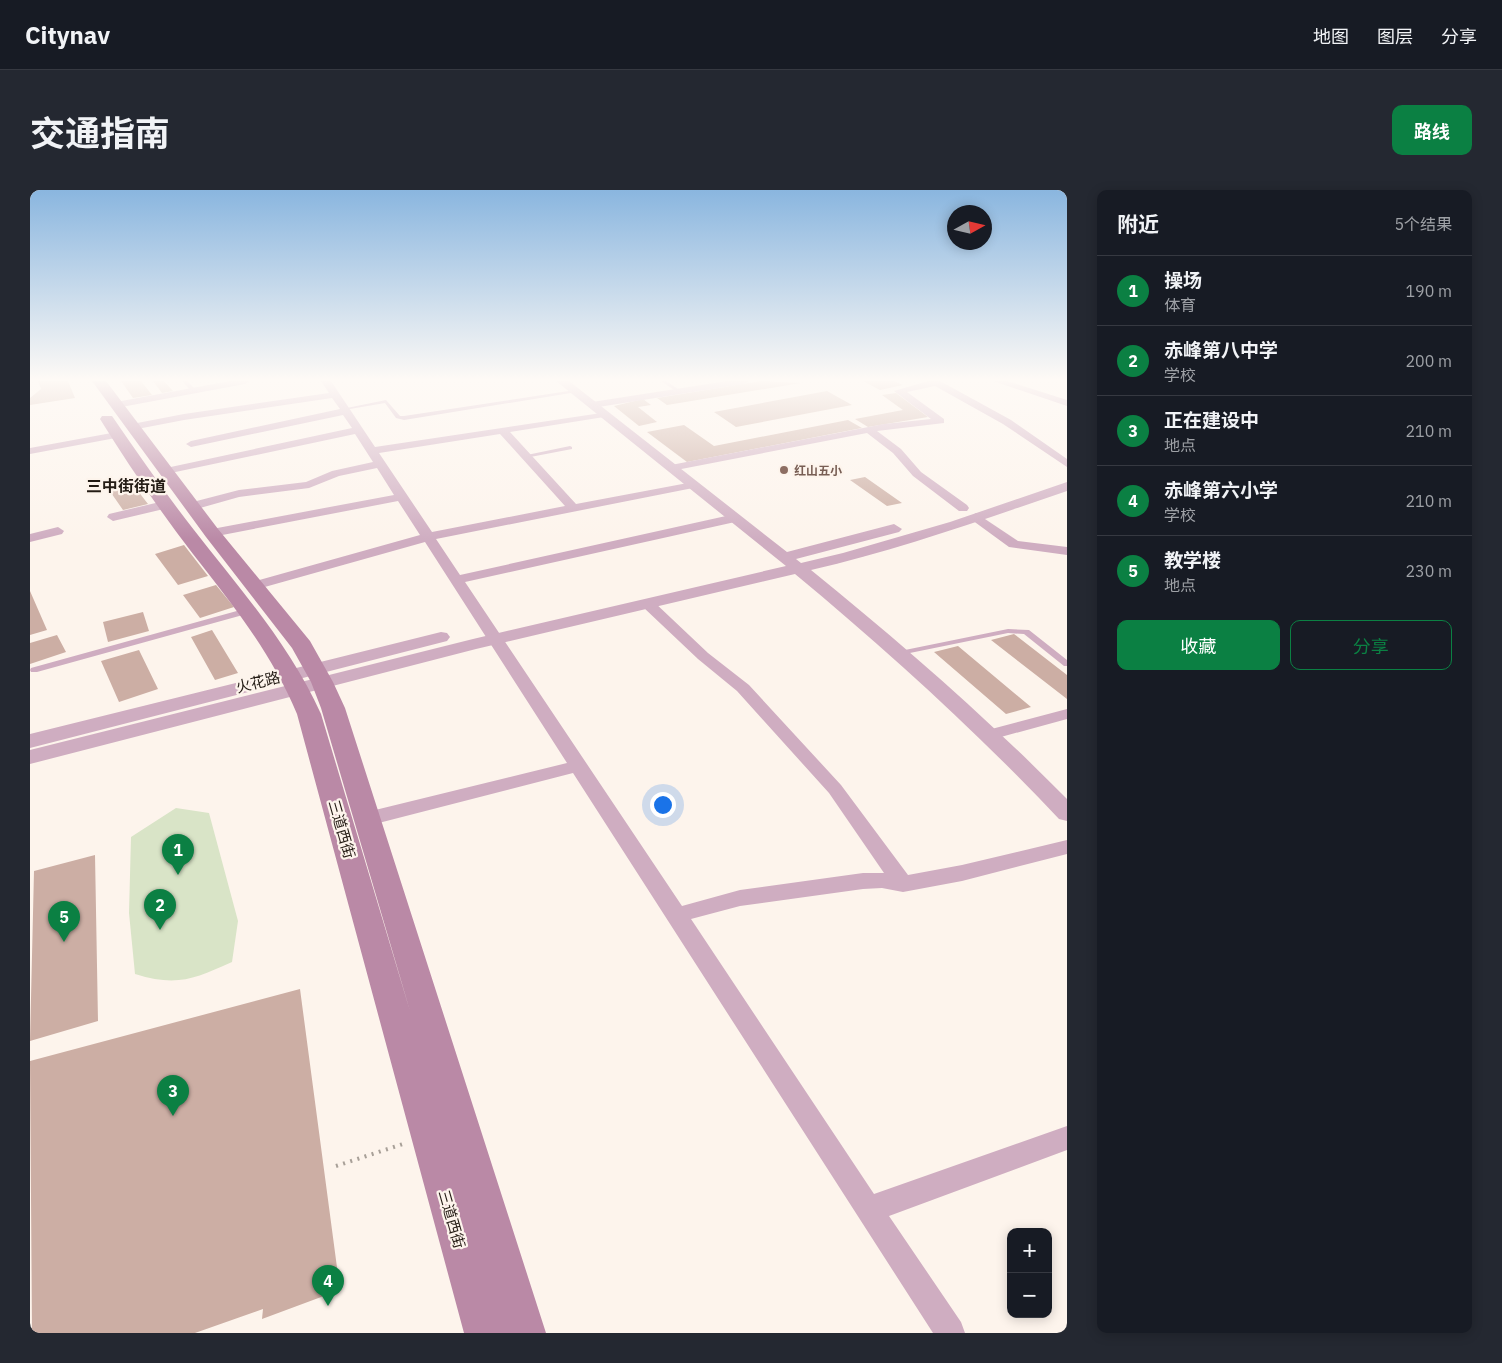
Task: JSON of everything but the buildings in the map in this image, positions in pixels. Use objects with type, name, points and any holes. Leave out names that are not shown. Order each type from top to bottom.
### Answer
[{"type":"main road","name":"三道西街","points":[[126,434],[164,505],[251,598],[280,653],[307,678],[314,733],[485,1333]]},
{"type":"main road","points":[[128,434],[166,471],[193,506],[212,533],[251,598]]},
{"type":"main road","points":[[307,678],[367,819],[526,1333]]},
{"type":"street","points":[[30,451],[108,434]]},
{"type":"street","points":[[191,444],[223,434]]},
{"type":"street","points":[[166,471],[338,434]]},
{"type":"street","points":[[361,434],[870,1208],[950,1333]]},
{"type":"street","points":[[193,506],[239,494],[309,485],[376,458],[482,434]]},
{"type":"street","points":[[506,434],[573,508]]},
{"type":"street","points":[[629,434],[784,557],[900,654],[990,735],[1067,813]]},
{"type":"street","points":[[671,468],[846,434]]},
{"type":"street","points":[[875,434],[897,451],[917,474],[1014,544],[1067,551]]},
{"type":"street","points":[[1025,434],[1067,464]]},
{"type":"street","points":[[491,633],[648,604],[848,558],[970,513],[1067,472]]},
{"type":"street","points":[[251,598],[428,537],[693,484]]},
{"type":"street","points":[[30,757],[307,678],[491,633],[784,557],[970,513],[1067,486]]},
{"type":"street","points":[[212,533],[401,497]]},
{"type":"street","points":[[113,517],[164,505]]},
{"type":"street","points":[[456,580],[735,518]]},
{"type":"street","points":[[30,538],[58,531]]},
{"type":"street","points":[[648,604],[757,703],[835,790],[903,884]]},
{"type":"street","name":"火花路","points":[[30,741],[307,678]]},
{"type":"street","points":[[990,735],[1067,714]]},
{"type":"street","points":[[367,819],[579,766]]},
{"type":"street","points":[[677,915],[740,898],[863,881],[882,880],[903,884],[962,873],[1067,848]]},
{"type":"street","points":[[870,1208],[1067,1138]]},
{"type":"lane","points":[[525,456],[570,448]]},
{"type":"lane","points":[[34,670],[251,598]]},
{"type":"lane","points":[[900,654],[1008,631],[1026,632],[1067,664]]},
{"type":"path","points":[[336,1166],[407,1143]]},
{"type":"green space","points":[[176,808],[209,813],[238,921],[232,962],[196,977],[163,980],[135,974],[129,913],[131,837]]},
{"type":"place","name":"红山五小","points":[[784,470]]},
{"type":"place","name":"操场","points":[[178,875]]},
{"type":"place","name":"赤峰第八中学","points":[[160,930]]},
{"type":"place","name":"教学楼","points":[[64,942]]},
{"type":"place","name":"正在建设中","points":[[173,1116]]},
{"type":"place","name":"赤峰第六小学","points":[[328,1306]]},
{"type":"district","name":"三中街街道","points":[[126,486]]}]
